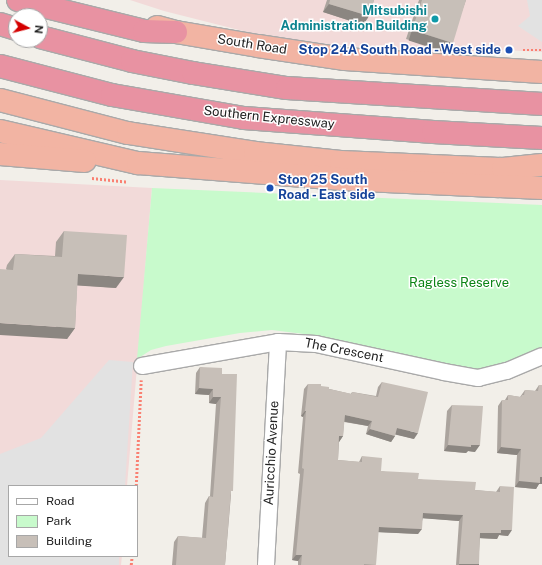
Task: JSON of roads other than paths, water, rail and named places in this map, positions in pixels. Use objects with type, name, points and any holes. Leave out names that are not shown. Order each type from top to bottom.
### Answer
[{"type":"highway","points":[[18,0],[144,31],[176,32]]},
{"type":"highway","name":"South Road","points":[[62,0],[176,32],[345,59],[542,72]]},
{"type":"highway","points":[[48,39],[132,61],[193,73],[287,88],[542,104]]},
{"type":"highway","name":"Southern Expressway","points":[[0,66],[112,95],[244,118],[433,132],[542,138]]},
{"type":"highway","points":[[0,100],[128,133],[255,153],[341,162],[495,169],[542,165]]},
{"type":"highway","points":[[0,131],[138,163]]},
{"type":"highway","points":[[0,154],[58,160],[138,163],[342,180],[542,188]]},
{"type":"street","name":"The Crescent","points":[[142,366],[278,342],[316,344],[478,378],[507,371],[542,356]]},
{"type":"street","name":"Auricchio Avenue","points":[[266,565],[278,342]]},
{"type":"place","name":"Mitsubishi Administration Building","points":[[435,19]]},
{"type":"place","name":"Stop 24A South Road - West side","points":[[509,50]]},
{"type":"place","name":"Stop 25 South Road - East side","points":[[270,188]]},
{"type":"park label","name":"Ragless Reserve","points":[[459,283]]}]
